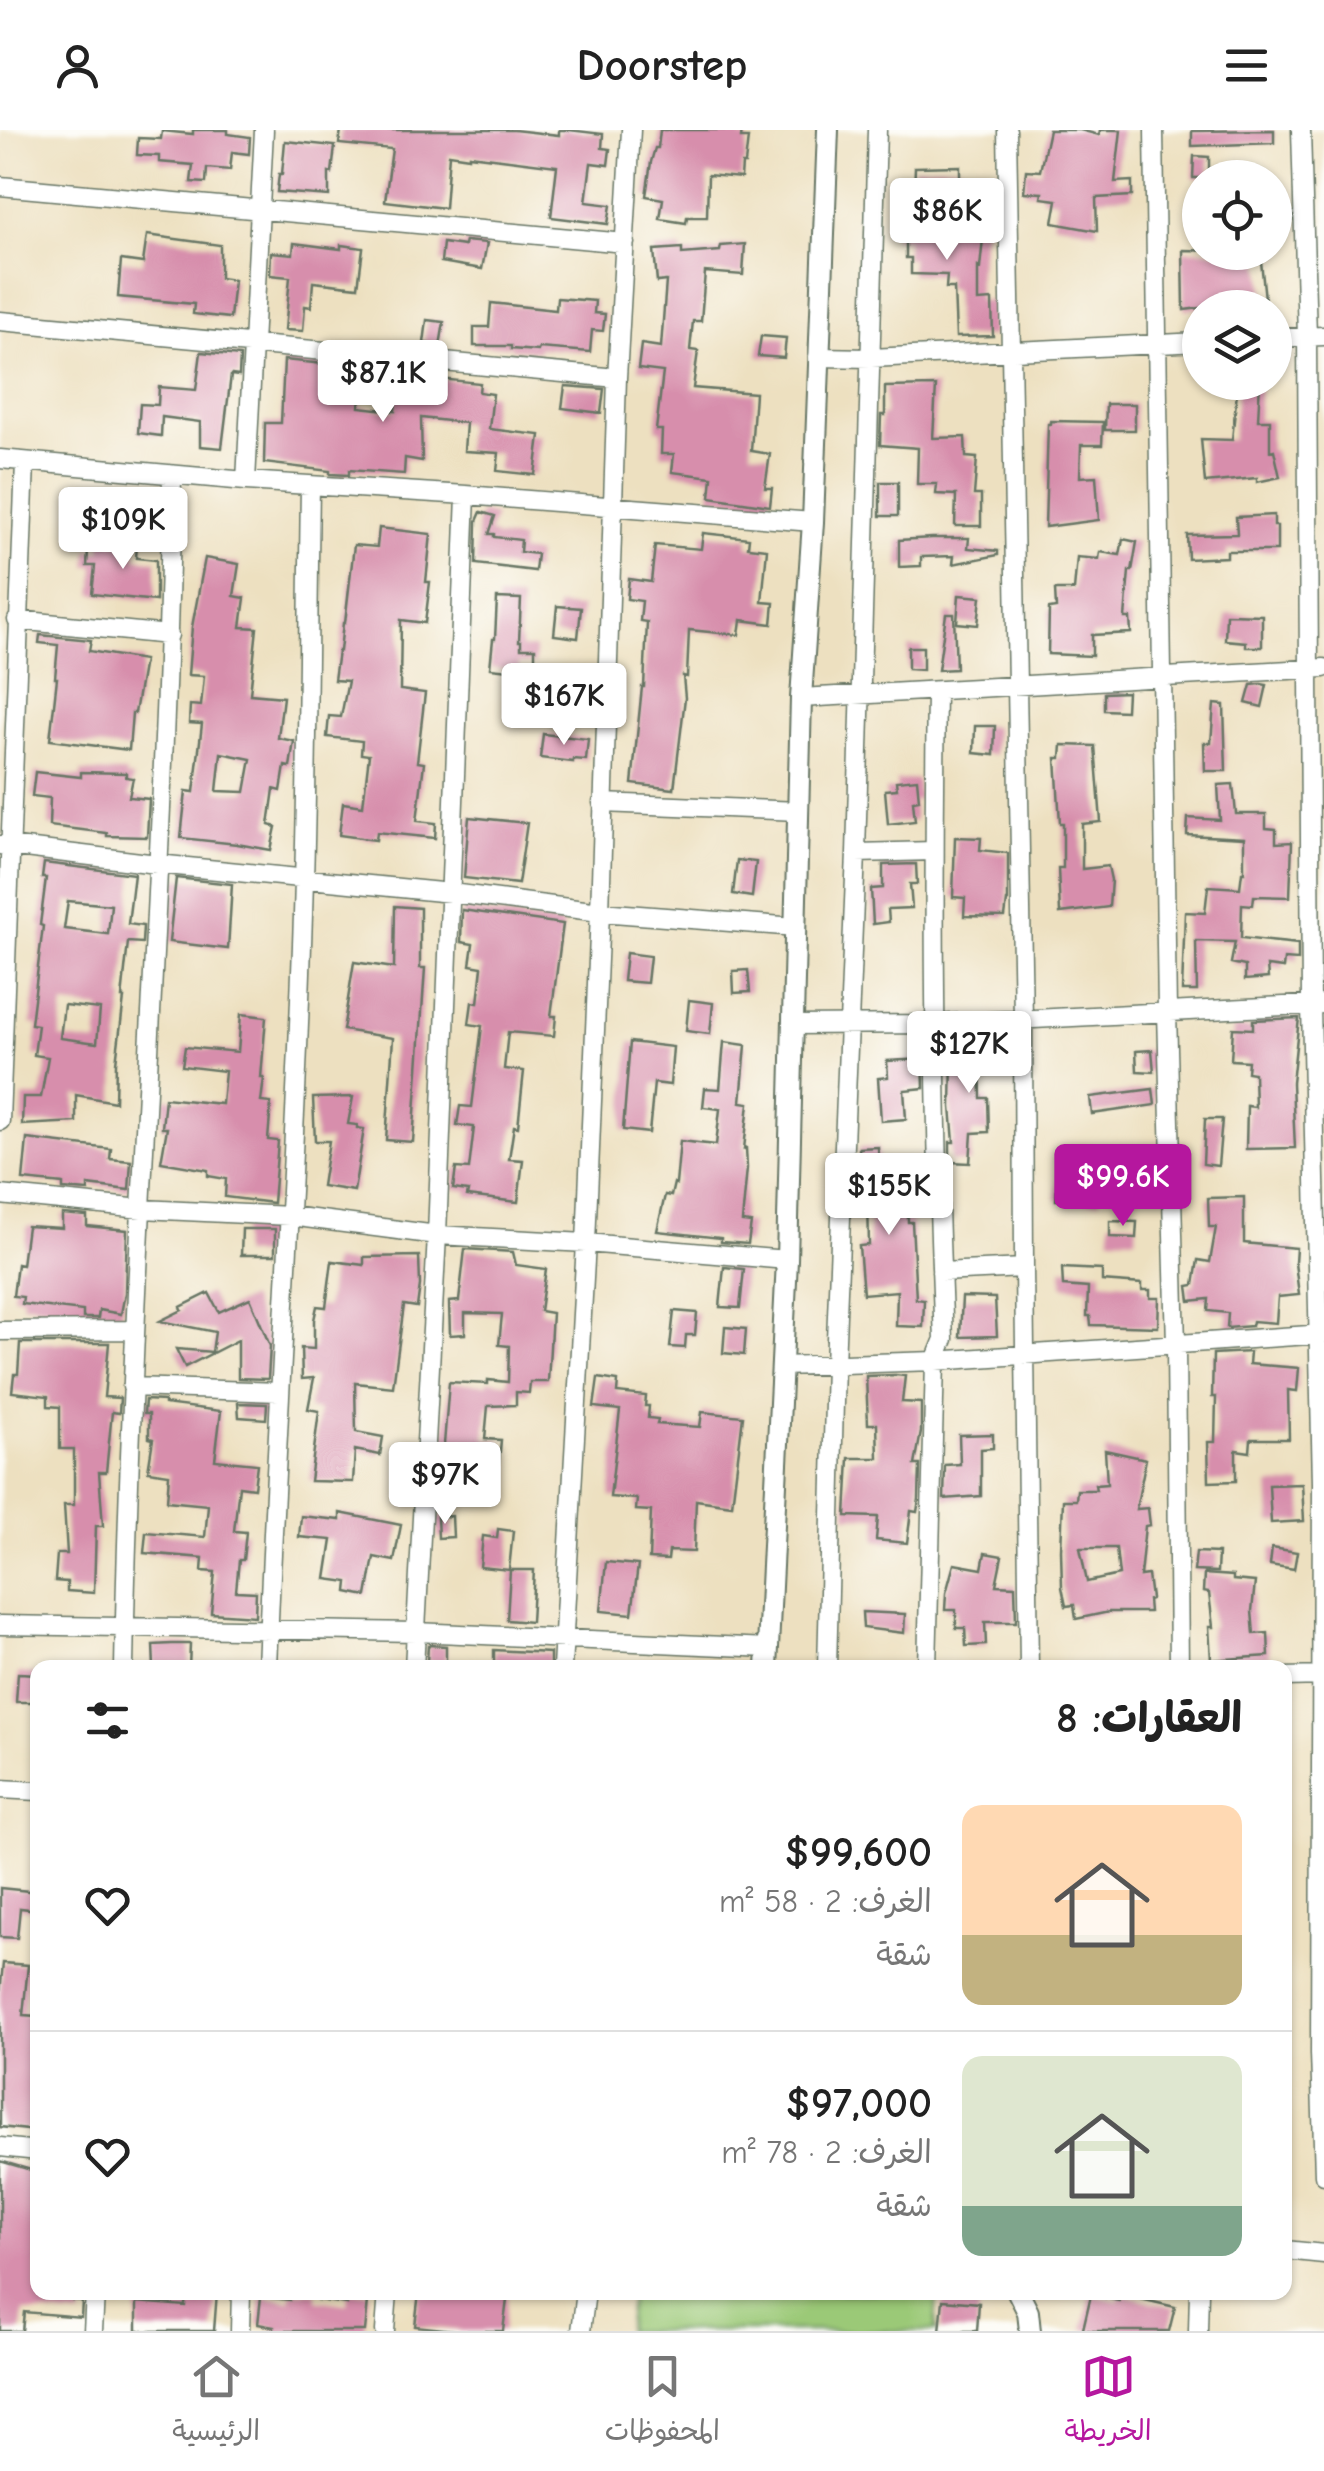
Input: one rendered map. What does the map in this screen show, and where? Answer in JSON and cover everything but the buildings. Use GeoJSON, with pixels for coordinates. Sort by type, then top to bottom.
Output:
{"type":"FeatureCollection","features":[{"type":"Feature","properties":{"kind":"street"},"geometry":{"type":"LineString","coordinates":[[246,481],[264,130]]}},
{"type":"Feature","properties":{"kind":"street"},"geometry":{"type":"LineString","coordinates":[[562,1660],[586,1243],[617,378],[632,130]]}},
{"type":"Feature","properties":{"kind":"street"},"geometry":{"type":"LineString","coordinates":[[0,1625],[416,1632],[768,1658],[787,1260],[800,698],[813,522],[828,130]]}},
{"type":"Feature","properties":{"kind":"street"},"geometry":{"type":"LineString","coordinates":[[827,1660],[877,130]]}},
{"type":"Feature","properties":{"kind":"street"},"geometry":{"type":"LineString","coordinates":[[1007,130],[1023,1019],[1029,1660]]}},
{"type":"Feature","properties":{"kind":"street"},"geometry":{"type":"LineString","coordinates":[[1154,130],[1179,1660]]}},
{"type":"Feature","properties":{"kind":"street"},"geometry":{"type":"LineString","coordinates":[[1301,130],[1316,336],[1324,2175]]}},
{"type":"Feature","properties":{"kind":"street"},"geometry":{"type":"LineString","coordinates":[[0,186],[625,243]]}},
{"type":"Feature","properties":{"kind":"street"},"geometry":{"type":"LineString","coordinates":[[0,321],[617,378]]}},
{"type":"Feature","properties":{"kind":"street"},"geometry":{"type":"LineString","coordinates":[[818,357],[871,358],[1182,343]]}},
{"type":"Feature","properties":{"kind":"street"},"geometry":{"type":"LineString","coordinates":[[0,459],[813,522]]}},
{"type":"Feature","properties":{"kind":"street"},"geometry":{"type":"LineString","coordinates":[[0,1120],[6,845],[25,462]]}},
{"type":"Feature","properties":{"kind":"street"},"geometry":{"type":"LineString","coordinates":[[124,1660],[132,1387],[169,636],[172,475]]}},
{"type":"Feature","properties":{"kind":"street"},"geometry":{"type":"LineString","coordinates":[[266,1660],[304,879],[310,486]]}},
{"type":"Feature","properties":{"kind":"street"},"geometry":{"type":"LineString","coordinates":[[414,1660],[437,1235],[466,494]]}},
{"type":"Feature","properties":{"kind":"street"},"geometry":{"type":"LineString","coordinates":[[18,620],[169,636]]}},
{"type":"Feature","properties":{"kind":"street"},"geometry":{"type":"LineString","coordinates":[[800,698],[1316,668]]}},
{"type":"Feature","properties":{"kind":"street"},"geometry":{"type":"LineString","coordinates":[[927,1660],[934,1361],[944,1340],[936,1024],[936,691]]}},
{"type":"Feature","properties":{"kind":"street"},"geometry":{"type":"LineString","coordinates":[[602,802],[799,812]]}},
{"type":"Feature","properties":{"kind":"street"},"geometry":{"type":"LineString","coordinates":[[6,845],[600,912],[796,927]]}},
{"type":"Feature","properties":{"kind":"street"},"geometry":{"type":"LineString","coordinates":[[856,853],[934,851]]}},
{"type":"Feature","properties":{"kind":"street"},"geometry":{"type":"LineString","coordinates":[[793,1025],[936,1024],[1318,1004]]}},
{"type":"Feature","properties":{"kind":"street"},"geometry":{"type":"LineString","coordinates":[[0,1195],[290,1216],[437,1235],[787,1260]]}},
{"type":"Feature","properties":{"kind":"street"},"geometry":{"type":"LineString","coordinates":[[941,1272],[1024,1268]]}},
{"type":"Feature","properties":{"kind":"street"},"geometry":{"type":"LineString","coordinates":[[0,1330],[135,1330]]}},
{"type":"Feature","properties":{"kind":"street"},"geometry":{"type":"LineString","coordinates":[[782,1366],[934,1361],[1321,1335]]}},
{"type":"Feature","properties":{"kind":"street"},"geometry":{"type":"LineString","coordinates":[[132,1387],[279,1392]]}},
{"type":"Feature","properties":{"kind":"street"},"geometry":{"type":"LineString","coordinates":[[1292,1676],[1322,1676]]}},
{"type":"Feature","properties":{"kind":"street"},"geometry":{"type":"LineString","coordinates":[[0,1789],[30,1791]]}},
{"type":"Feature","properties":{"kind":"street"},"geometry":{"type":"LineString","coordinates":[[0,2147],[30,2149]]}},
{"type":"Feature","properties":{"kind":"street"},"geometry":{"type":"LineString","coordinates":[[1292,2251],[1324,2254]]}},
{"type":"Feature","properties":{"kind":"street"},"geometry":{"type":"LineString","coordinates":[[93,2331],[95,2300]]}},
{"type":"Feature","properties":{"kind":"street"},"geometry":{"type":"LineString","coordinates":[[240,2331],[241,2300]]}},
{"type":"Feature","properties":{"kind":"street"},"geometry":{"type":"LineString","coordinates":[[385,2331],[387,2300]]}},
{"type":"Feature","properties":{"kind":"street"},"geometry":{"type":"LineString","coordinates":[[582,2331],[587,2300]]}},
{"type":"Feature","properties":{"kind":"street"},"geometry":{"type":"LineString","coordinates":[[1022,2300],[1030,2331]]}},
{"type":"Feature","properties":{"kind":"street"},"geometry":{"type":"LineString","coordinates":[[1198,2331],[1199,2300]]}},
{"type":"Feature","properties":{"kind":"green space"},"geometry":{"type":"Polygon","coordinates":[[[630,2300],[937,2300],[938,2331],[626,2331],[630,2300]]]}}]}
